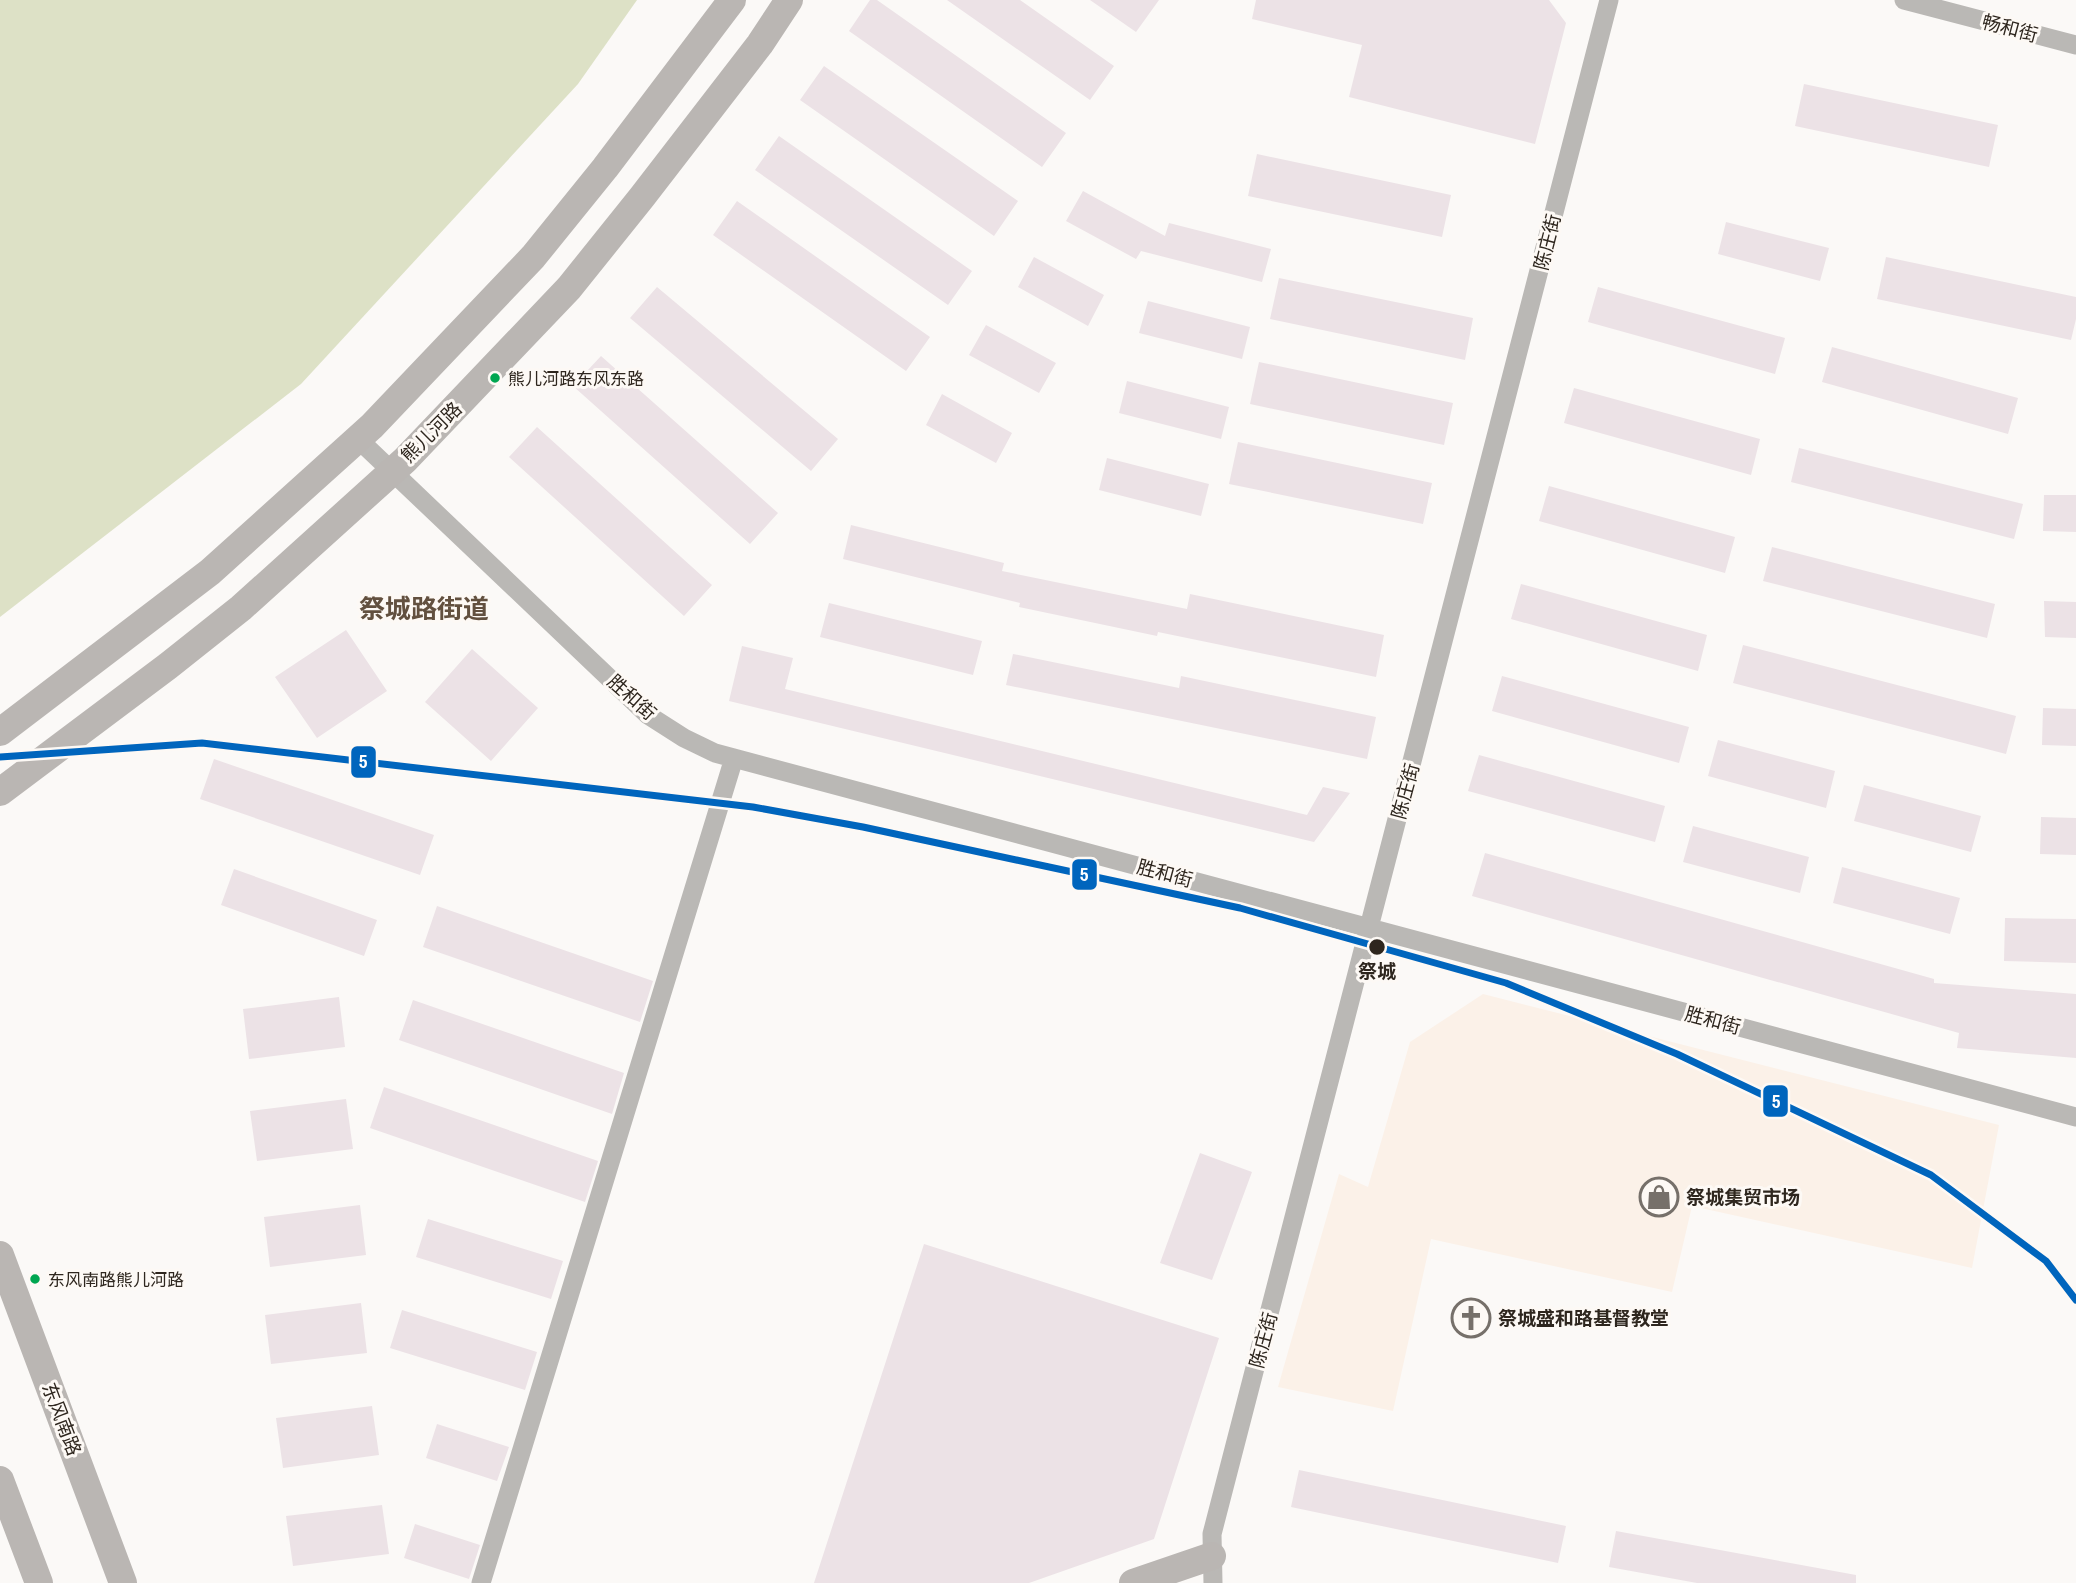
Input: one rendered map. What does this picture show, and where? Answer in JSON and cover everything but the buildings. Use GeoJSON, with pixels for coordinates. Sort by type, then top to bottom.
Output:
{"type":"FeatureCollection","features":[{"type":"Feature","properties":{"kind":"street"},"geometry":{"type":"LineString","coordinates":[[0,732],[210,572],[358,439],[439,358],[533,257],[605,168],[732,0]]}},
{"type":"Feature","properties":{"kind":"street","name":"熊儿河路"},"geometry":{"type":"LineString","coordinates":[[0,792],[241,608],[392,471],[569,288],[760,44],[789,0]]}},
{"type":"Feature","properties":{"kind":"street","name":"陈庄街"},"geometry":{"type":"LineString","coordinates":[[1213,1569],[1212,1534],[1609,0]]}},
{"type":"Feature","properties":{"kind":"street","name":"畅和街"},"geometry":{"type":"LineString","coordinates":[[1904,0],[2076,45]]}},
{"type":"Feature","properties":{"kind":"street","name":"胜和街"},"geometry":{"type":"LineString","coordinates":[[358,439],[648,715],[684,738],[715,753],[2076,1117]]}},
{"type":"Feature","properties":{"kind":"street"},"geometry":{"type":"LineString","coordinates":[[481,1583],[734,758]]}},
{"type":"Feature","properties":{"kind":"street","name":"东风南路"},"geometry":{"type":"LineString","coordinates":[[0,1255],[123,1583]]}},
{"type":"Feature","properties":{"kind":"street"},"geometry":{"type":"LineString","coordinates":[[0,1480],[38,1583]]}},
{"type":"Feature","properties":{"kind":"street"},"geometry":{"type":"LineString","coordinates":[[1133,1583],[1213,1569]]}},
{"type":"Feature","properties":{"kind":"shaded area","name":"祭城集贸市场"},"geometry":{"type":"Polygon","coordinates":[[[1483,994],[1999,1125],[1972,1268],[1692,1206],[1672,1292],[1431,1239],[1393,1411],[1278,1387],[1339,1174],[1368,1187],[1410,1042],[1483,994]]]}},
{"type":"Feature","properties":{"kind":"green space"},"geometry":{"type":"Polygon","coordinates":[[[0,0],[637,0],[578,84],[301,384],[0,617],[0,0]]]}},
{"type":"Feature","properties":{"kind":"transit line","name":"5"},"geometry":{"type":"LineString","coordinates":[[0,757],[202,743],[753,807],[863,827],[1240,908],[1506,983],[1677,1054],[1931,1175],[2046,1261],[2076,1300]]}},
{"type":"Feature","properties":{"kind":"place","name":"熊儿河路东风东路"},"geometry":{"type":"Point","coordinates":[495,378]}},
{"type":"Feature","properties":{"kind":"place","name":"祭城"},"geometry":{"type":"Point","coordinates":[1377,947]}},
{"type":"Feature","properties":{"kind":"place","name":"祭城集贸市场"},"geometry":{"type":"Point","coordinates":[1659,1197]}},
{"type":"Feature","properties":{"kind":"place","name":"东风南路熊儿河路"},"geometry":{"type":"Point","coordinates":[35,1279]}},
{"type":"Feature","properties":{"kind":"place","name":"祭城盛和路基督教堂"},"geometry":{"type":"Point","coordinates":[1471,1318]}},
{"type":"Feature","properties":{"kind":"district","name":"祭城路街道"},"geometry":{"type":"Point","coordinates":[424,609]}}]}
